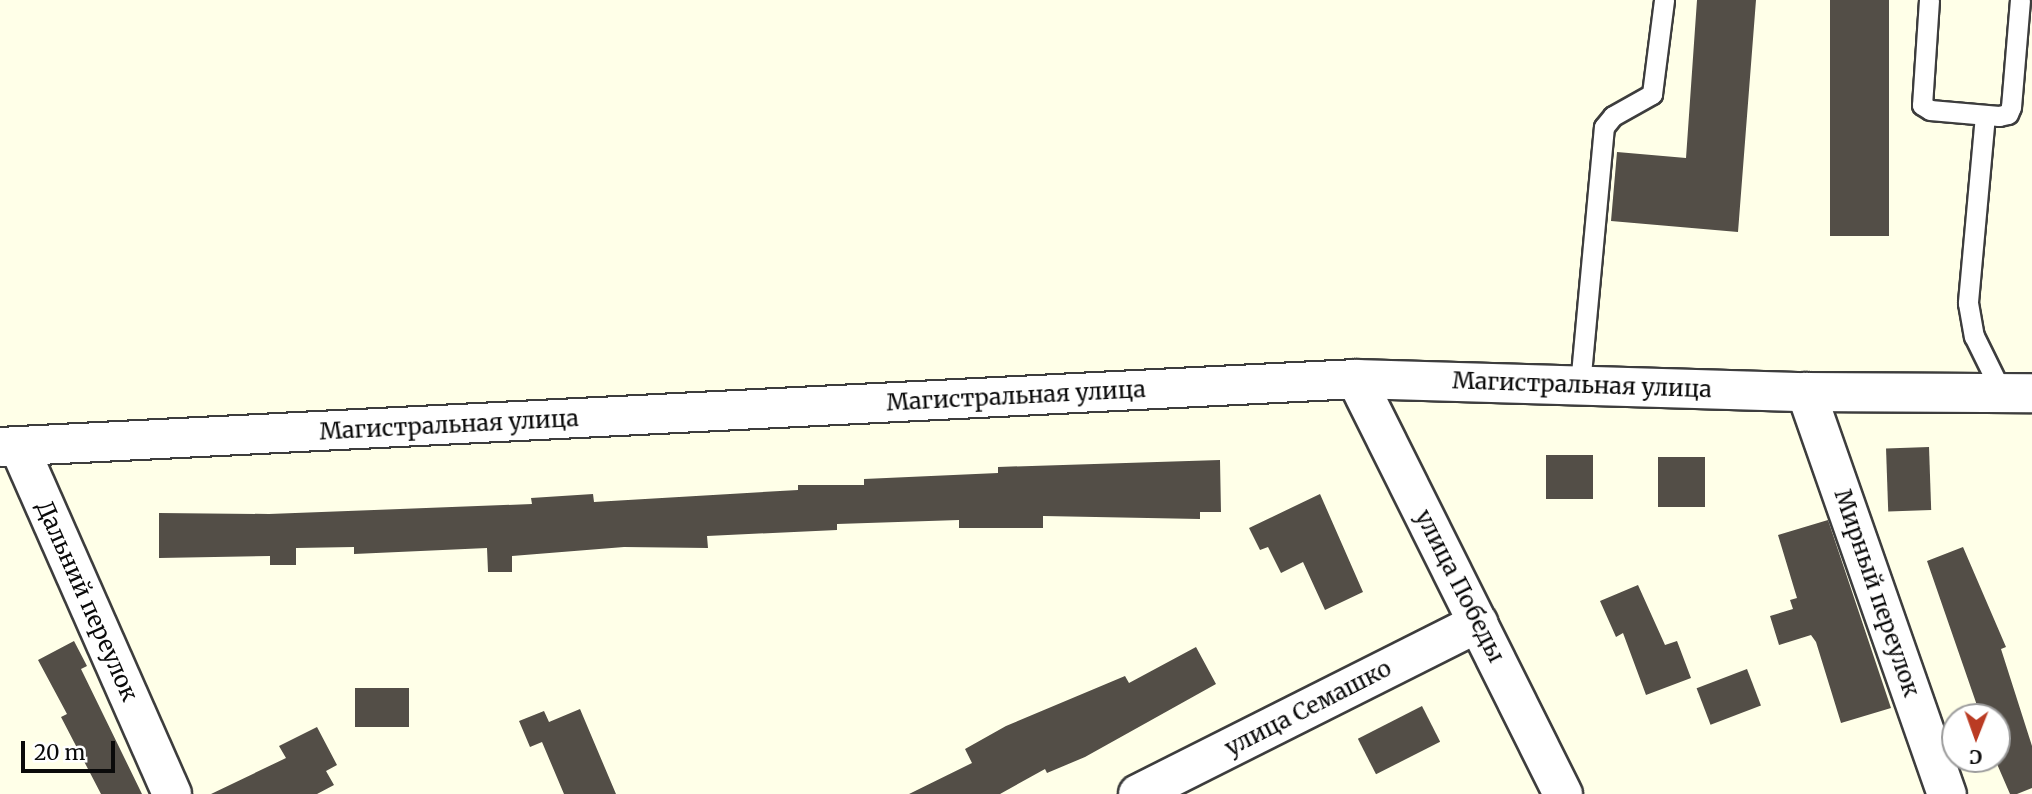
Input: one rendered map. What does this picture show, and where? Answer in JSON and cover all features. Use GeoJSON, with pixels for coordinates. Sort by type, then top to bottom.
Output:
{"type":"FeatureCollection","features":[{"type":"Feature","properties":{"kind":"street","name":"Магистральная улица"},"geometry":{"type":"LineString","coordinates":[[10,447],[1356,379],[1806,392],[2017,393]]}},
{"type":"Feature","properties":{"kind":"street","name":"улица Победы"},"geometry":{"type":"LineString","coordinates":[[1356,379],[1563,794]]}},
{"type":"Feature","properties":{"kind":"street","name":"Мирный переулок"},"geometry":{"type":"LineString","coordinates":[[1806,392],[1947,794]]}},
{"type":"Feature","properties":{"kind":"street","name":"Дальний переулок"},"geometry":{"type":"LineString","coordinates":[[10,447],[172,794]]}},
{"type":"Feature","properties":{"kind":"street","name":"улица Семашко"},"geometry":{"type":"LineString","coordinates":[[1138,794],[1478,622]]}},
{"type":"Feature","properties":{"kind":"lane"},"geometry":{"type":"LineString","coordinates":[[1580,385],[1604,127],[1612,116],[1653,94],[1664,0]]}},
{"type":"Feature","properties":{"kind":"lane"},"geometry":{"type":"LineString","coordinates":[[1929,0],[1922,105],[1930,110],[1985,115],[2008,114],[2011,107],[2020,0]]}},
{"type":"Feature","properties":{"kind":"lane"},"geometry":{"type":"LineString","coordinates":[[1985,115],[1968,303],[1974,336],[2017,393]]}},
{"type":"Feature","properties":{"kind":"building"},"geometry":{"type":"Polygon","coordinates":[[[1697,0],[1756,0],[1738,232],[1611,221],[1617,152],[1686,158],[1697,0]]]}},
{"type":"Feature","properties":{"kind":"building"},"geometry":{"type":"Polygon","coordinates":[[[1830,0],[1889,0],[1889,236],[1830,236],[1830,0]]]}},
{"type":"Feature","properties":{"kind":"building"},"geometry":{"type":"Polygon","coordinates":[[[1929,447],[1931,510],[1888,511],[1886,449],[1929,447]]]}},
{"type":"Feature","properties":{"kind":"building"},"geometry":{"type":"Polygon","coordinates":[[[1546,455],[1593,455],[1593,499],[1546,499],[1546,455]]]}},
{"type":"Feature","properties":{"kind":"building"},"geometry":{"type":"Polygon","coordinates":[[[1658,457],[1705,457],[1705,507],[1658,507],[1658,457]]]}},
{"type":"Feature","properties":{"kind":"building"},"geometry":{"type":"Polygon","coordinates":[[[1220,460],[1221,512],[1200,512],[1200,519],[1043,516],[1043,528],[959,528],[959,520],[837,524],[837,530],[707,536],[708,548],[624,547],[512,556],[512,572],[488,572],[487,548],[354,554],[354,547],[296,548],[296,565],[270,565],[270,556],[159,558],[159,513],[269,514],[532,504],[531,498],[593,494],[594,502],[798,490],[798,485],[864,485],[864,479],[998,473],[998,467],[1220,460]]]}},
{"type":"Feature","properties":{"kind":"building"},"geometry":{"type":"Polygon","coordinates":[[[1320,494],[1363,592],[1325,610],[1303,562],[1281,573],[1268,547],[1260,550],[1249,528],[1320,494]]]}},
{"type":"Feature","properties":{"kind":"building"},"geometry":{"type":"Polygon","coordinates":[[[1828,520],[1891,708],[1841,723],[1816,642],[1811,635],[1779,645],[1770,616],[1793,609],[1790,600],[1797,598],[1778,535],[1828,520]]]}},
{"type":"Feature","properties":{"kind":"building"},"geometry":{"type":"Polygon","coordinates":[[[1963,547],[2006,647],[2001,649],[2032,746],[2032,788],[2010,794],[2001,773],[2011,773],[2011,703],[1976,703],[1927,561],[1963,547]]]}},
{"type":"Feature","properties":{"kind":"building"},"geometry":{"type":"Polygon","coordinates":[[[1638,585],[1665,645],[1677,641],[1691,678],[1646,695],[1623,633],[1616,637],[1600,601],[1638,585]]]}},
{"type":"Feature","properties":{"kind":"building"},"geometry":{"type":"Polygon","coordinates":[[[74,641],[87,666],[81,669],[142,794],[101,794],[61,717],[67,714],[38,660],[74,641]]]}},
{"type":"Feature","properties":{"kind":"building"},"geometry":{"type":"Polygon","coordinates":[[[1196,647],[1216,684],[1085,757],[1047,773],[1045,769],[1000,794],[909,794],[972,763],[965,749],[1006,726],[1125,676],[1129,683],[1196,647]]]}},
{"type":"Feature","properties":{"kind":"building"},"geometry":{"type":"Polygon","coordinates":[[[1747,669],[1761,705],[1711,725],[1697,688],[1747,669]]]}},
{"type":"Feature","properties":{"kind":"building"},"geometry":{"type":"Polygon","coordinates":[[[355,688],[409,688],[409,727],[355,727],[355,688]]]}},
{"type":"Feature","properties":{"kind":"building"},"geometry":{"type":"Polygon","coordinates":[[[1422,706],[1440,742],[1376,774],[1358,739],[1422,706]]]}},
{"type":"Feature","properties":{"kind":"building"},"geometry":{"type":"Polygon","coordinates":[[[580,709],[616,794],[564,794],[542,742],[530,747],[519,721],[544,711],[549,722],[580,709]]]}},
{"type":"Feature","properties":{"kind":"building"},"geometry":{"type":"Polygon","coordinates":[[[317,727],[337,765],[326,771],[334,785],[317,794],[211,794],[286,758],[279,746],[317,727]]]}}]}
